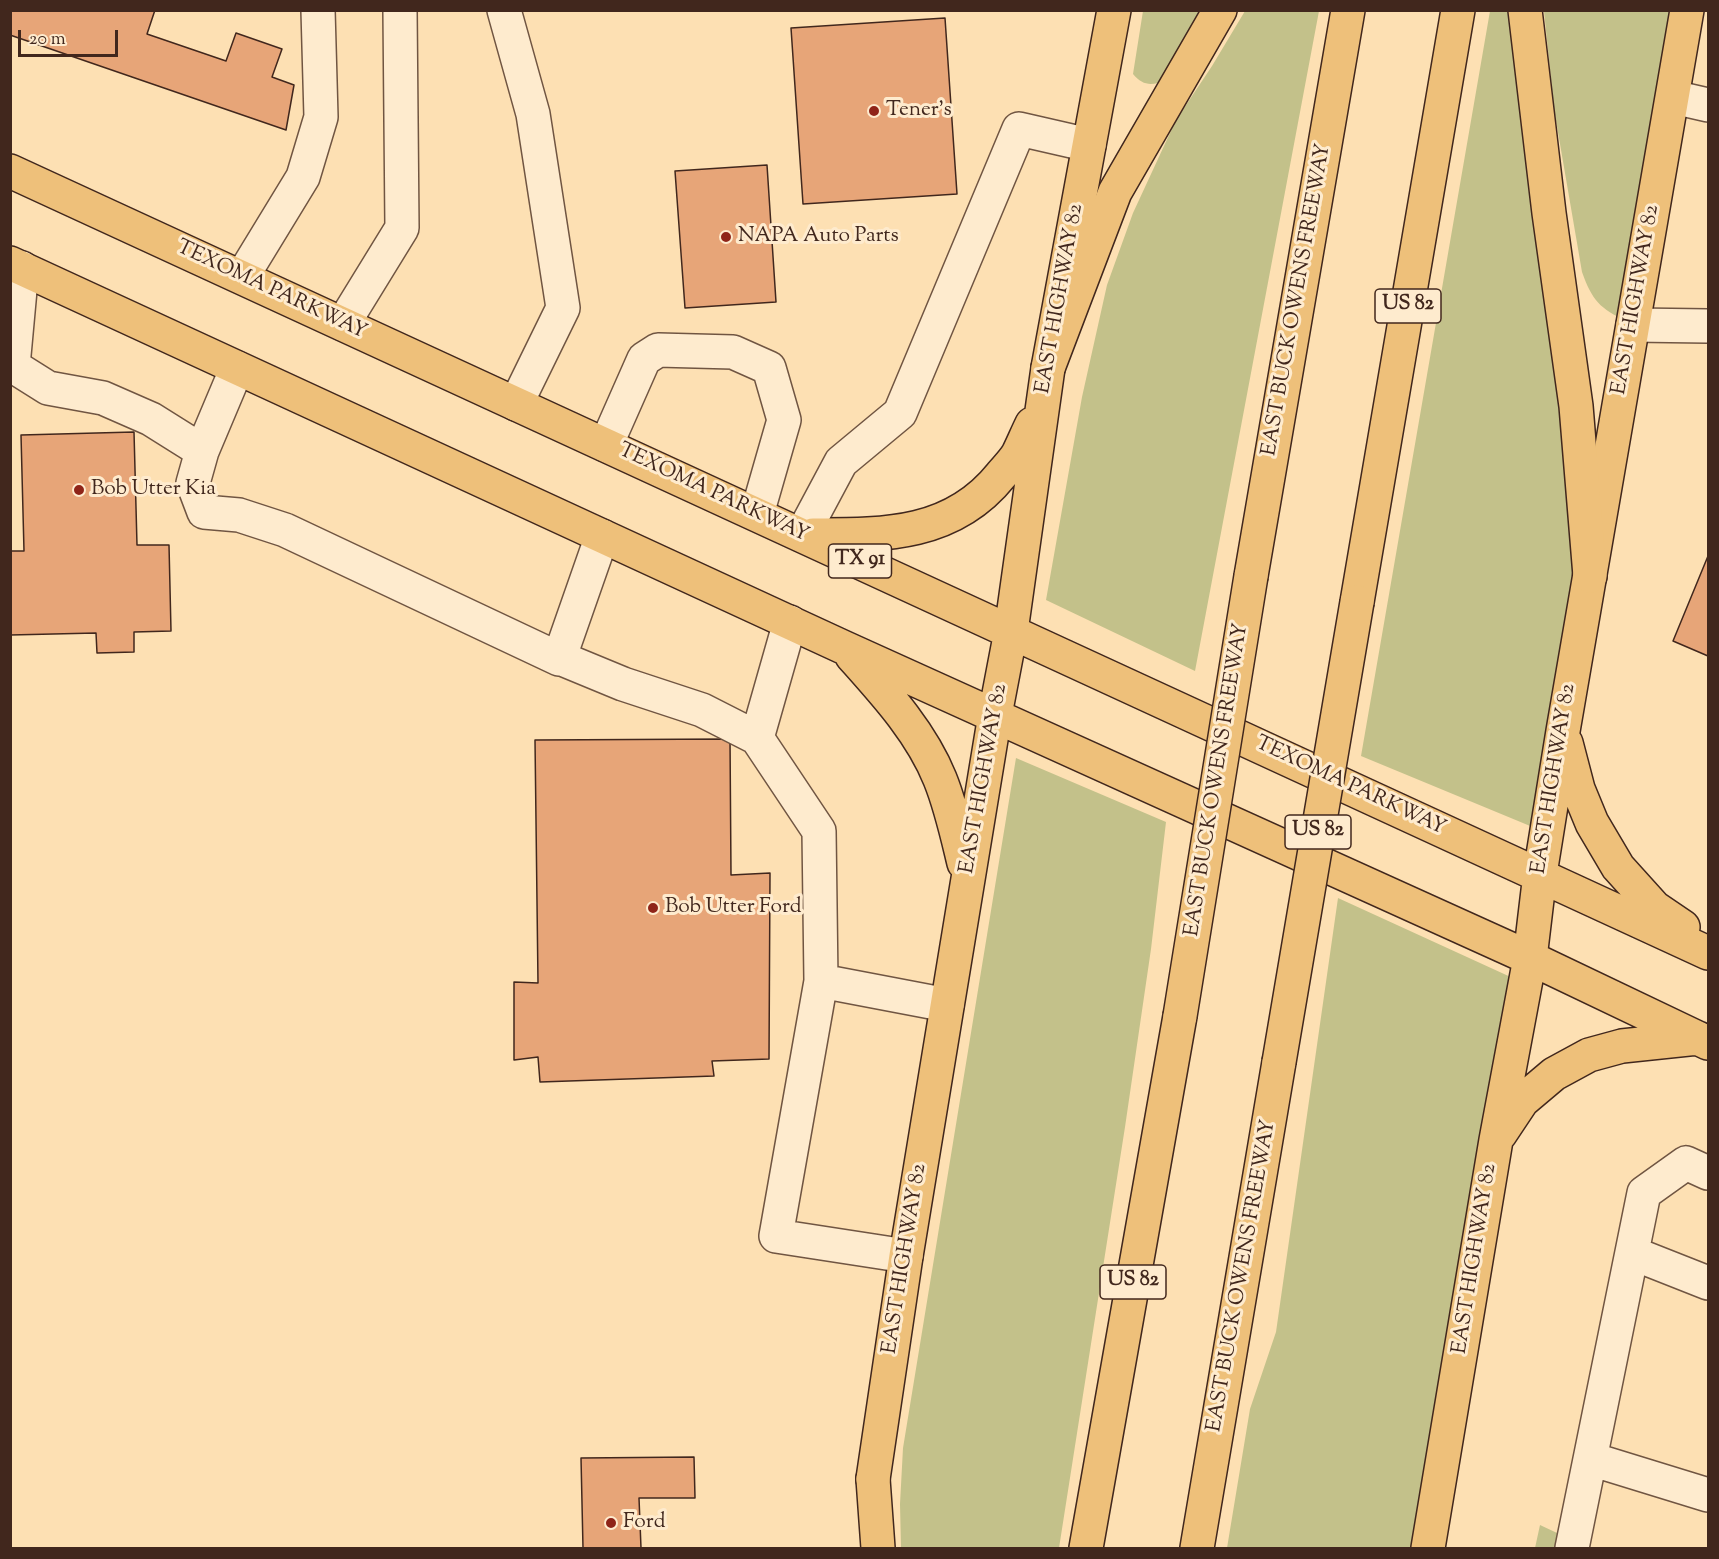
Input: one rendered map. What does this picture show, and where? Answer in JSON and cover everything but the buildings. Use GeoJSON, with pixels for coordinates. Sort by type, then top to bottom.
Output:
{"type":"FeatureCollection","features":[{"type":"Feature","properties":{"kind":"main road","name":"EAST HIGHWAY 82"},"geometry":{"type":"LineString","coordinates":[[873,1479],[906,1256],[967,880],[1011,631],[1046,383],[1114,10]]}},
{"type":"Feature","properties":{"kind":"main road"},"geometry":{"type":"LineString","coordinates":[[802,535],[862,535],[912,530],[956,515],[988,491],[1017,455],[1116,192],[1220,10]]}},
{"type":"Feature","properties":{"kind":"main road","name":"EAST BUCK OWENS FREEWAY"},"geometry":{"type":"LineString","coordinates":[[1086,1548],[1180,1016],[1251,576],[1348,10]]}},
{"type":"Feature","properties":{"kind":"main road","name":"EAST BUCK OWENS FREEWAY"},"geometry":{"type":"LineString","coordinates":[[1197,1548],[1458,10]]}},
{"type":"Feature","properties":{"kind":"main road"},"geometry":{"type":"LineString","coordinates":[[1525,10],[1576,406],[1590,576]]}},
{"type":"Feature","properties":{"kind":"main road","name":"EAST HIGHWAY 82"},"geometry":{"type":"LineString","coordinates":[[1428,1548],[1496,1140],[1530,958],[1539,874],[1687,10]]}},
{"type":"Feature","properties":{"kind":"main road","name":"TEXOMA PARKWAY"},"geometry":{"type":"LineString","coordinates":[[10,171],[1708,953]]}},
{"type":"Feature","properties":{"kind":"main road"},"geometry":{"type":"LineString","coordinates":[[16,266],[845,648],[1530,958],[1703,1040]]}},
{"type":"Feature","properties":{"kind":"main road"},"geometry":{"type":"LineString","coordinates":[[845,648],[889,698],[916,735],[939,777],[953,815],[967,880]]}},
{"type":"Feature","properties":{"kind":"main road"},"geometry":{"type":"LineString","coordinates":[[1563,731],[1578,789],[1592,823],[1618,867],[1655,908],[1708,946]]}},
{"type":"Feature","properties":{"kind":"main road"},"geometry":{"type":"LineString","coordinates":[[1496,1140],[1522,1101],[1554,1074],[1589,1056],[1622,1046],[1703,1040]]}},
{"type":"Feature","properties":{"kind":"main road"},"geometry":{"type":"LineString","coordinates":[[873,1479],[878,1548]]}},
{"type":"Feature","properties":{"kind":"street"},"geometry":{"type":"LineString","coordinates":[[242,278],[303,177],[321,117],[318,10]]}},
{"type":"Feature","properties":{"kind":"street"},"geometry":{"type":"LineString","coordinates":[[343,324],[402,228],[400,10]]}},
{"type":"Feature","properties":{"kind":"street"},"geometry":{"type":"LineString","coordinates":[[504,10],[533,114],[563,308],[516,404]]}},
{"type":"Feature","properties":{"kind":"street"},"geometry":{"type":"LineString","coordinates":[[1672,97],[1708,105]]}},
{"type":"Feature","properties":{"kind":"street"},"geometry":{"type":"LineString","coordinates":[[802,535],[842,462],[900,413],[1019,129],[1089,145]]}},
{"type":"Feature","properties":{"kind":"street"},"geometry":{"type":"LineString","coordinates":[[16,266],[13,366],[48,388],[103,398],[151,419],[202,451]]}},
{"type":"Feature","properties":{"kind":"street"},"geometry":{"type":"LineString","coordinates":[[1633,325],[1708,326]]}},
{"type":"Feature","properties":{"kind":"street"},"geometry":{"type":"LineString","coordinates":[[606,445],[644,359],[658,350],[734,352],[769,368],[784,420],[757,514]]}},
{"type":"Feature","properties":{"kind":"street"},"geometry":{"type":"LineString","coordinates":[[237,368],[202,451],[194,483],[204,512],[239,515],[285,530],[560,658],[623,684],[702,710],[757,738],[819,831],[821,981],[776,1236],[906,1256]]}},
{"type":"Feature","properties":{"kind":"street"},"geometry":{"type":"LineString","coordinates":[[560,658],[602,536]]}},
{"type":"Feature","properties":{"kind":"street"},"geometry":{"type":"LineString","coordinates":[[757,738],[790,622]]}},
{"type":"Feature","properties":{"kind":"street"},"geometry":{"type":"LineString","coordinates":[[821,981],[947,1005]]}},
{"type":"Feature","properties":{"kind":"street"},"geometry":{"type":"LineString","coordinates":[[1572,1548],[1644,1193],[1686,1163],[1708,1173]]}},
{"type":"Feature","properties":{"kind":"street"},"geometry":{"type":"LineString","coordinates":[[1632,1253],[1708,1283]]}},
{"type":"Feature","properties":{"kind":"street"},"geometry":{"type":"LineString","coordinates":[[1591,1459],[1708,1496]]}},
{"type":"Feature","properties":{"kind":"street","name":"EAST HIGHWAY 82"},"geometry":{"type":"LineString","coordinates":[[861,1548],[873,1479]]}},
{"type":"Feature","properties":{"kind":"shaded area"},"geometry":{"type":"Polygon","coordinates":[[[1143,11],[1207,11],[1166,80],[1148,84],[1133,74],[1143,11]]]}},
{"type":"Feature","properties":{"kind":"shaded area"},"geometry":{"type":"Polygon","coordinates":[[[1245,11],[1319,11],[1195,671],[1046,600],[1082,397],[1107,285],[1133,213],[1176,120],[1245,11]]]}},
{"type":"Feature","properties":{"kind":"shaded area"},"geometry":{"type":"Polygon","coordinates":[[[1490,11],[1511,11],[1576,503],[1574,601],[1535,828],[1361,756],[1490,11]]]}},
{"type":"Feature","properties":{"kind":"shaded area"},"geometry":{"type":"Polygon","coordinates":[[[1544,11],[1680,11],[1627,321],[1598,302],[1589,290],[1582,272],[1554,109],[1544,11]]]}},
{"type":"Feature","properties":{"kind":"shaded area"},"geometry":{"type":"Polygon","coordinates":[[[1016,758],[1166,822],[1151,949],[1059,1548],[901,1548],[900,1504],[903,1448],[1016,758]]]}},
{"type":"Feature","properties":{"kind":"shaded area"},"geometry":{"type":"Polygon","coordinates":[[[1338,898],[1515,979],[1418,1548],[1227,1548],[1250,1409],[1276,1332],[1338,898]]]}},
{"type":"Feature","properties":{"kind":"shaded area"},"geometry":{"type":"Polygon","coordinates":[[[1540,1525],[1589,1548],[1535,1548],[1540,1525]]]}},
{"type":"Feature","properties":{"kind":"place","name":"Tener's"},"geometry":{"type":"Point","coordinates":[874,111]}},
{"type":"Feature","properties":{"kind":"place","name":"NAPA Auto Parts"},"geometry":{"type":"Point","coordinates":[726,237]}},
{"type":"Feature","properties":{"kind":"place","name":"Bob Utter Kia"},"geometry":{"type":"Point","coordinates":[79,490]}},
{"type":"Feature","properties":{"kind":"place","name":"Bob Utter Ford"},"geometry":{"type":"Point","coordinates":[653,908]}},
{"type":"Feature","properties":{"kind":"place","name":"Ford"},"geometry":{"type":"Point","coordinates":[611,1523]}}]}
